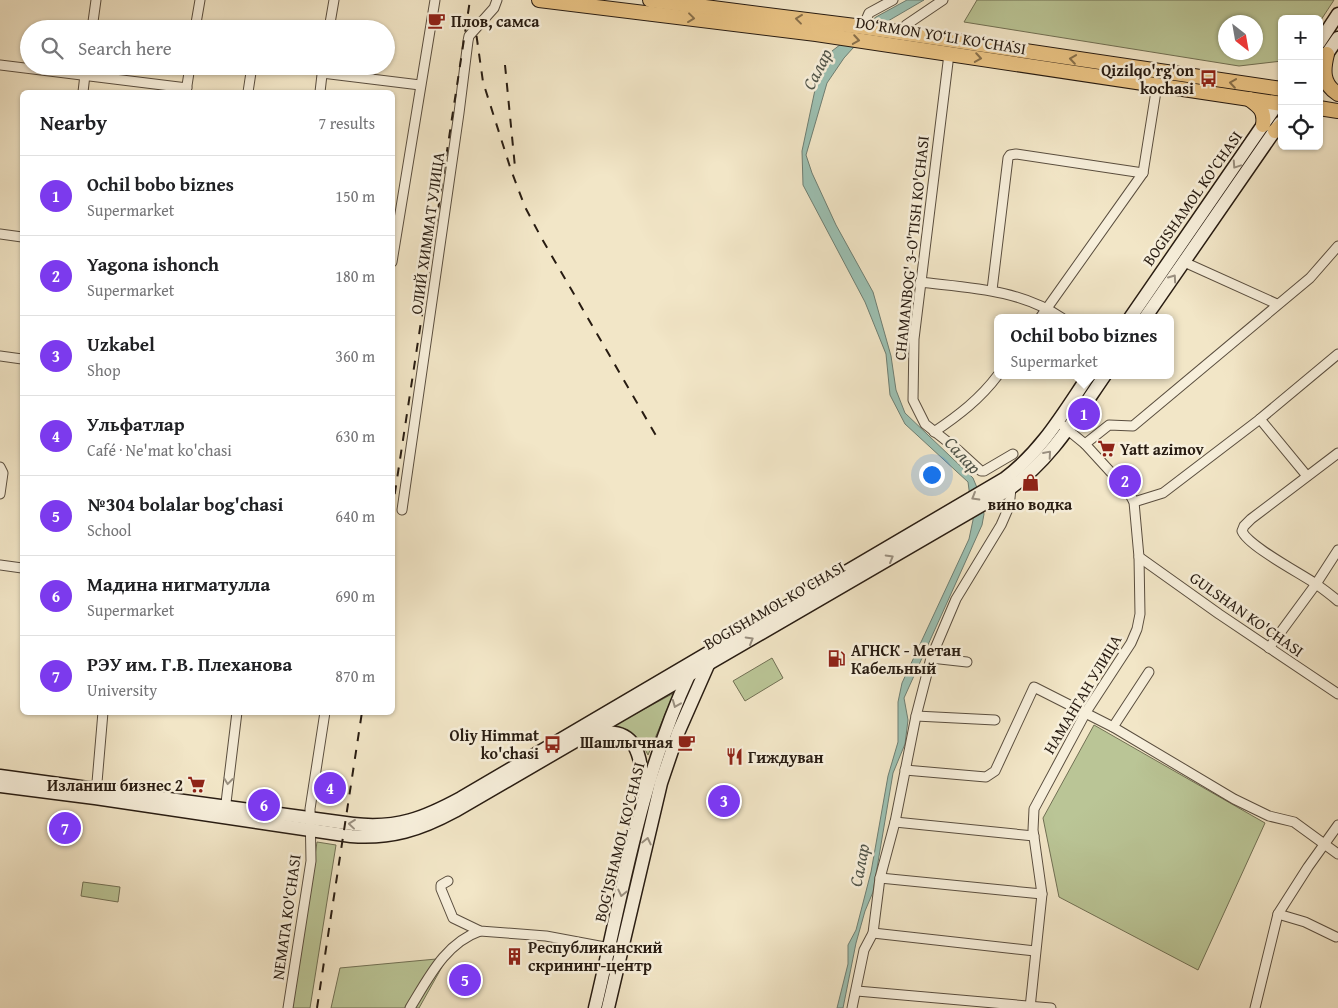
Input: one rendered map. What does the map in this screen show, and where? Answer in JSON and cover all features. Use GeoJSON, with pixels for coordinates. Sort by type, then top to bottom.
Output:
{"type":"FeatureCollection","features":[{"type":"Feature","properties":{"kind":"main road","name":"DO‘RMON YO‘LI KO‘CHASI"},"geometry":{"type":"LineString","coordinates":[[539,0],[899,35],[1278,88]]}},
{"type":"Feature","properties":{"kind":"main road","name":"DO‘RMON YO‘LI KO‘CHASI"},"geometry":{"type":"LineString","coordinates":[[650,0],[779,23]]}},
{"type":"Feature","properties":{"kind":"main road"},"geometry":{"type":"LineString","coordinates":[[1323,52],[1338,14]]}},
{"type":"Feature","properties":{"kind":"main road","name":"DO‘RMON YO‘LI KO‘CHASI"},"geometry":{"type":"LineString","coordinates":[[817,28],[863,27],[899,35],[949,54],[1278,102]]}},
{"type":"Feature","properties":{"kind":"main road"},"geometry":{"type":"LineString","coordinates":[[1323,53],[1338,38]]}},
{"type":"Feature","properties":{"kind":"main road"},"geometry":{"type":"LineString","coordinates":[[1323,60],[1324,77],[1338,95]]}},
{"type":"Feature","properties":{"kind":"main road"},"geometry":{"type":"LineString","coordinates":[[1323,94],[1338,95]]}},
{"type":"Feature","properties":{"kind":"main road"},"geometry":{"type":"LineString","coordinates":[[1249,99],[1275,125]]}},
{"type":"Feature","properties":{"kind":"main road","name":"BOGISHAMOL KO'CHASI"},"geometry":{"type":"LineString","coordinates":[[1148,314],[1275,125],[1280,105]]}},
{"type":"Feature","properties":{"kind":"main road","name":"BOGISHAMOL KO'CHASI"},"geometry":{"type":"LineString","coordinates":[[1133,314],[1275,125]]}},
{"type":"Feature","properties":{"kind":"main road","name":"BOGISHAMOL KO'CHASI"},"geometry":{"type":"LineString","coordinates":[[702,662],[995,492],[1038,465],[1087,379]]}},
{"type":"Feature","properties":{"kind":"main road","name":"BOGISHAMOL KO'CHASI"},"geometry":{"type":"LineString","coordinates":[[1062,425],[1102,379]]}},
{"type":"Feature","properties":{"kind":"main road"},"geometry":{"type":"LineString","coordinates":[[583,738],[656,689],[689,676],[702,662]]}},
{"type":"Feature","properties":{"kind":"main road"},"geometry":{"type":"LineString","coordinates":[[0,776],[96,794],[310,824],[376,826],[401,823],[421,818],[461,798],[702,662]]}},
{"type":"Feature","properties":{"kind":"main road","name":"BOG'ISHAMOL KO'CHASI"},"geometry":{"type":"LineString","coordinates":[[595,1008],[610,948],[634,869],[672,747],[692,698],[702,662]]}},
{"type":"Feature","properties":{"kind":"main road","name":"BOG'ISHAMOL KO'CHASI"},"geometry":{"type":"LineString","coordinates":[[608,1008],[634,869],[644,798],[659,748],[689,676]]}},
{"type":"Feature","properties":{"kind":"main road"},"geometry":{"type":"LineString","coordinates":[[310,824],[351,836],[375,837],[396,835],[417,829],[455,811],[583,738],[591,734],[610,732],[622,735],[638,750],[641,760],[644,798]]}},
{"type":"Feature","properties":{"kind":"main road"},"geometry":{"type":"LineString","coordinates":[[0,786],[96,794]]}},
{"type":"Feature","properties":{"kind":"street"},"geometry":{"type":"LineString","coordinates":[[93,20],[96,0]]}},
{"type":"Feature","properties":{"kind":"street"},"geometry":{"type":"LineString","coordinates":[[197,20],[200,0]]}},
{"type":"Feature","properties":{"kind":"street"},"geometry":{"type":"LineString","coordinates":[[331,20],[334,0]]}},
{"type":"Feature","properties":{"kind":"street"},"geometry":{"type":"LineString","coordinates":[[395,243],[435,0]]}},
{"type":"Feature","properties":{"kind":"street","name":"ОЛИЙ ХИММАТ УЛИЦА"},"geometry":{"type":"LineString","coordinates":[[402,510],[460,113],[468,41],[469,36],[494,8],[497,0]]}},
{"type":"Feature","properties":{"kind":"street"},"geometry":{"type":"LineString","coordinates":[[863,27],[869,13],[893,0]]}},
{"type":"Feature","properties":{"kind":"street"},"geometry":{"type":"LineString","coordinates":[[899,35],[943,0]]}},
{"type":"Feature","properties":{"kind":"street","name":"CHAMANBOG' 3-O'TISH KO'CHASI"},"geometry":{"type":"LineString","coordinates":[[949,54],[914,339],[913,400],[925,424],[981,471],[1013,454]]}},
{"type":"Feature","properties":{"kind":"street"},"geometry":{"type":"LineString","coordinates":[[0,64],[20,67]]}},
{"type":"Feature","properties":{"kind":"street"},"geometry":{"type":"LineString","coordinates":[[78,75],[187,90],[189,75]]}},
{"type":"Feature","properties":{"kind":"street"},"geometry":{"type":"LineString","coordinates":[[248,90],[251,75]]}},
{"type":"Feature","properties":{"kind":"street"},"geometry":{"type":"LineString","coordinates":[[320,90],[322,75]]}},
{"type":"Feature","properties":{"kind":"street"},"geometry":{"type":"LineString","coordinates":[[355,75],[420,85]]}},
{"type":"Feature","properties":{"kind":"street"},"geometry":{"type":"LineString","coordinates":[[83,90],[85,76]]}},
{"type":"Feature","properties":{"kind":"street"},"geometry":{"type":"LineString","coordinates":[[1043,314],[1143,173],[1158,85]]}},
{"type":"Feature","properties":{"kind":"street"},"geometry":{"type":"LineString","coordinates":[[992,290],[1008,158],[1010,155],[1016,154],[1143,173]]}},
{"type":"Feature","properties":{"kind":"street"},"geometry":{"type":"LineString","coordinates":[[0,234],[20,237]]}},
{"type":"Feature","properties":{"kind":"street"},"geometry":{"type":"LineString","coordinates":[[1085,444],[1109,425],[1133,426],[1310,278],[1338,246]]}},
{"type":"Feature","properties":{"kind":"street"},"geometry":{"type":"LineString","coordinates":[[1184,262],[1277,304]]}},
{"type":"Feature","properties":{"kind":"street"},"geometry":{"type":"LineString","coordinates":[[920,282],[992,290],[1032,300],[1056,314]]}},
{"type":"Feature","properties":{"kind":"street"},"geometry":{"type":"LineString","coordinates":[[1062,425],[1085,444],[1128,491],[1134,502],[1163,493],[1260,419],[1338,354]]}},
{"type":"Feature","properties":{"kind":"street"},"geometry":{"type":"LineString","coordinates":[[0,356],[20,360]]}},
{"type":"Feature","properties":{"kind":"street"},"geometry":{"type":"LineString","coordinates":[[934,432],[965,410],[985,391],[994,379]]}},
{"type":"Feature","properties":{"kind":"street"},"geometry":{"type":"LineString","coordinates":[[1260,419],[1307,476]]}},
{"type":"Feature","properties":{"kind":"street"},"geometry":{"type":"LineString","coordinates":[[1338,453],[1251,519],[1242,531],[1244,535],[1261,549],[1338,600]]}},
{"type":"Feature","properties":{"kind":"street"},"geometry":{"type":"LineString","coordinates":[[0,467],[3,473],[0,494]]}},
{"type":"Feature","properties":{"kind":"street"},"geometry":{"type":"LineString","coordinates":[[852,1008],[864,950],[873,934],[880,878],[894,822],[916,716],[931,658],[956,599],[1001,526],[1008,509],[1008,484]]}},
{"type":"Feature","properties":{"kind":"street","name":"НАМАНГАН УЛИЦА"},"geometry":{"type":"LineString","coordinates":[[1030,1007],[1042,894],[1034,836],[1034,809],[1086,712],[1131,643],[1137,629],[1140,614],[1139,557],[1134,502]]}},
{"type":"Feature","properties":{"kind":"street"},"geometry":{"type":"LineString","coordinates":[[1269,648],[1316,584],[1338,550]]}},
{"type":"Feature","properties":{"kind":"street","name":"GULSHAN KO'CHASI"},"geometry":{"type":"LineString","coordinates":[[1139,557],[1338,694]]}},
{"type":"Feature","properties":{"kind":"street"},"geometry":{"type":"LineString","coordinates":[[0,565],[20,568]]}},
{"type":"Feature","properties":{"kind":"street"},"geometry":{"type":"LineString","coordinates":[[931,658],[967,662]]}},
{"type":"Feature","properties":{"kind":"street"},"geometry":{"type":"LineString","coordinates":[[1113,727],[1149,672]]}},
{"type":"Feature","properties":{"kind":"street"},"geometry":{"type":"LineString","coordinates":[[905,770],[986,777],[995,771],[1034,687],[1113,727],[1234,799],[1269,816],[1294,822],[1323,845],[1338,854]]}},
{"type":"Feature","properties":{"kind":"street"},"geometry":{"type":"LineString","coordinates":[[96,794],[103,715]]}},
{"type":"Feature","properties":{"kind":"street"},"geometry":{"type":"LineString","coordinates":[[224,812],[237,715]]}},
{"type":"Feature","properties":{"kind":"street","name":"NEMATA KO'CHASI"},"geometry":{"type":"LineString","coordinates":[[288,1008],[311,861],[310,809],[325,715]]}},
{"type":"Feature","properties":{"kind":"street"},"geometry":{"type":"LineString","coordinates":[[916,716],[994,720]]}},
{"type":"Feature","properties":{"kind":"street"},"geometry":{"type":"LineString","coordinates":[[894,822],[1034,836]]}},
{"type":"Feature","properties":{"kind":"street"},"geometry":{"type":"LineString","coordinates":[[1255,1008],[1278,914],[1338,825]]}},
{"type":"Feature","properties":{"kind":"street"},"geometry":{"type":"LineString","coordinates":[[880,878],[1042,894]]}},
{"type":"Feature","properties":{"kind":"street"},"geometry":{"type":"LineString","coordinates":[[448,881],[441,885],[440,889],[453,918],[480,931],[546,936],[610,948]]}},
{"type":"Feature","properties":{"kind":"street"},"geometry":{"type":"LineString","coordinates":[[1278,914],[1305,922],[1336,937]]}},
{"type":"Feature","properties":{"kind":"street"},"geometry":{"type":"LineString","coordinates":[[410,1008],[429,976],[451,948],[468,935],[480,931]]}},
{"type":"Feature","properties":{"kind":"street"},"geometry":{"type":"LineString","coordinates":[[873,934],[1035,951]]}},
{"type":"Feature","properties":{"kind":"street"},"geometry":{"type":"LineString","coordinates":[[857,991],[1051,1008]]}},
{"type":"Feature","properties":{"kind":"shaded area","name":"Салар"},"geometry":{"type":"Polygon","coordinates":[[[907,0],[924,0],[888,21],[853,48],[827,83],[806,155],[812,173],[836,225],[873,292],[891,356],[896,390],[905,413],[973,478],[980,495],[984,514],[982,525],[904,698],[908,720],[905,744],[893,773],[873,892],[865,911],[856,943],[843,1008],[837,1008],[848,964],[848,945],[856,930],[871,872],[888,776],[898,742],[898,702],[902,683],[969,539],[973,520],[968,482],[905,424],[890,395],[886,354],[865,302],[803,185],[802,151],[819,71],[832,51],[876,17],[907,0]]]}},
{"type":"Feature","properties":{"kind":"shaded area"},"geometry":{"type":"Polygon","coordinates":[[[977,0],[1334,0],[1323,17],[1323,15],[1278,15],[1278,61],[1239,66],[964,22],[977,0]]]}},
{"type":"Feature","properties":{"kind":"shaded area"},"geometry":{"type":"Polygon","coordinates":[[[772,658],[783,678],[745,701],[733,681],[772,658]]]}},
{"type":"Feature","properties":{"kind":"shaded area"},"geometry":{"type":"Polygon","coordinates":[[[674,693],[648,755],[636,736],[615,725],[674,693]]]}},
{"type":"Feature","properties":{"kind":"shaded area"},"geometry":{"type":"Polygon","coordinates":[[[1094,725],[1265,823],[1198,970],[1059,897],[1043,818],[1094,725]]]}},
{"type":"Feature","properties":{"kind":"shaded area"},"geometry":{"type":"Polygon","coordinates":[[[317,842],[336,845],[310,1008],[292,1008],[317,842]]]}},
{"type":"Feature","properties":{"kind":"shaded area"},"geometry":{"type":"Polygon","coordinates":[[[83,882],[120,887],[118,902],[81,896],[83,882]]]}},
{"type":"Feature","properties":{"kind":"shaded area"},"geometry":{"type":"Polygon","coordinates":[[[447,958],[419,1008],[331,1008],[340,968],[447,958]]]}},
{"type":"Feature","properties":{"kind":"railway"},"geometry":{"type":"LineString","coordinates":[[395,492],[470,0]]}},
{"type":"Feature","properties":{"kind":"railway"},"geometry":{"type":"LineString","coordinates":[[474,18],[483,82],[525,207],[658,439]]}},
{"type":"Feature","properties":{"kind":"railway"},"geometry":{"type":"LineString","coordinates":[[505,65],[515,167]]}},
{"type":"Feature","properties":{"kind":"railway"},"geometry":{"type":"LineString","coordinates":[[317,1008],[362,715]]}},
{"type":"Feature","properties":{"kind":"place","name":"Плов, самса"},"geometry":{"type":"Point","coordinates":[437,21]}},
{"type":"Feature","properties":{"kind":"place","name":"Qizilqo'rg'on kochasi"},"geometry":{"type":"Point","coordinates":[1208,79]}},
{"type":"Feature","properties":{"kind":"place","name":"Ochil bobo biznes"},"geometry":{"type":"Point","coordinates":[1084,414]}},
{"type":"Feature","properties":{"kind":"place","name":"Yatt azimov"},"geometry":{"type":"Point","coordinates":[1106,449]}},
{"type":"Feature","properties":{"kind":"place","name":"Yagona ishonch"},"geometry":{"type":"Point","coordinates":[1125,481]}},
{"type":"Feature","properties":{"kind":"place","name":"вино водка"},"geometry":{"type":"Point","coordinates":[1030,482]}},
{"type":"Feature","properties":{"kind":"place","name":"АГНСК - Метан Кабельный"},"geometry":{"type":"Point","coordinates":[837,659]}},
{"type":"Feature","properties":{"kind":"place","name":"Шашлычная"},"geometry":{"type":"Point","coordinates":[687,742]}},
{"type":"Feature","properties":{"kind":"place","name":"Oliy Himmat ko'chasi"},"geometry":{"type":"Point","coordinates":[553,744]}},
{"type":"Feature","properties":{"kind":"place","name":"Гиждуван"},"geometry":{"type":"Point","coordinates":[734,757]}},
{"type":"Feature","properties":{"kind":"place","name":"Изланиш бизнес 2"},"geometry":{"type":"Point","coordinates":[197,785]}},
{"type":"Feature","properties":{"kind":"place","name":"Ульфатлар"},"geometry":{"type":"Point","coordinates":[330,788]}},
{"type":"Feature","properties":{"kind":"place","name":"Uzkabel"},"geometry":{"type":"Point","coordinates":[724,801]}},
{"type":"Feature","properties":{"kind":"place","name":"Мадина нигматулла"},"geometry":{"type":"Point","coordinates":[264,805]}},
{"type":"Feature","properties":{"kind":"place","name":"РЭУ им. Г.В. Плеханова"},"geometry":{"type":"Point","coordinates":[65,828]}},
{"type":"Feature","properties":{"kind":"place","name":"Республиканский скрининг-центр"},"geometry":{"type":"Point","coordinates":[514,956]}},
{"type":"Feature","properties":{"kind":"place","name":"№304 bolalar bog'chasi"},"geometry":{"type":"Point","coordinates":[465,980]}}]}
